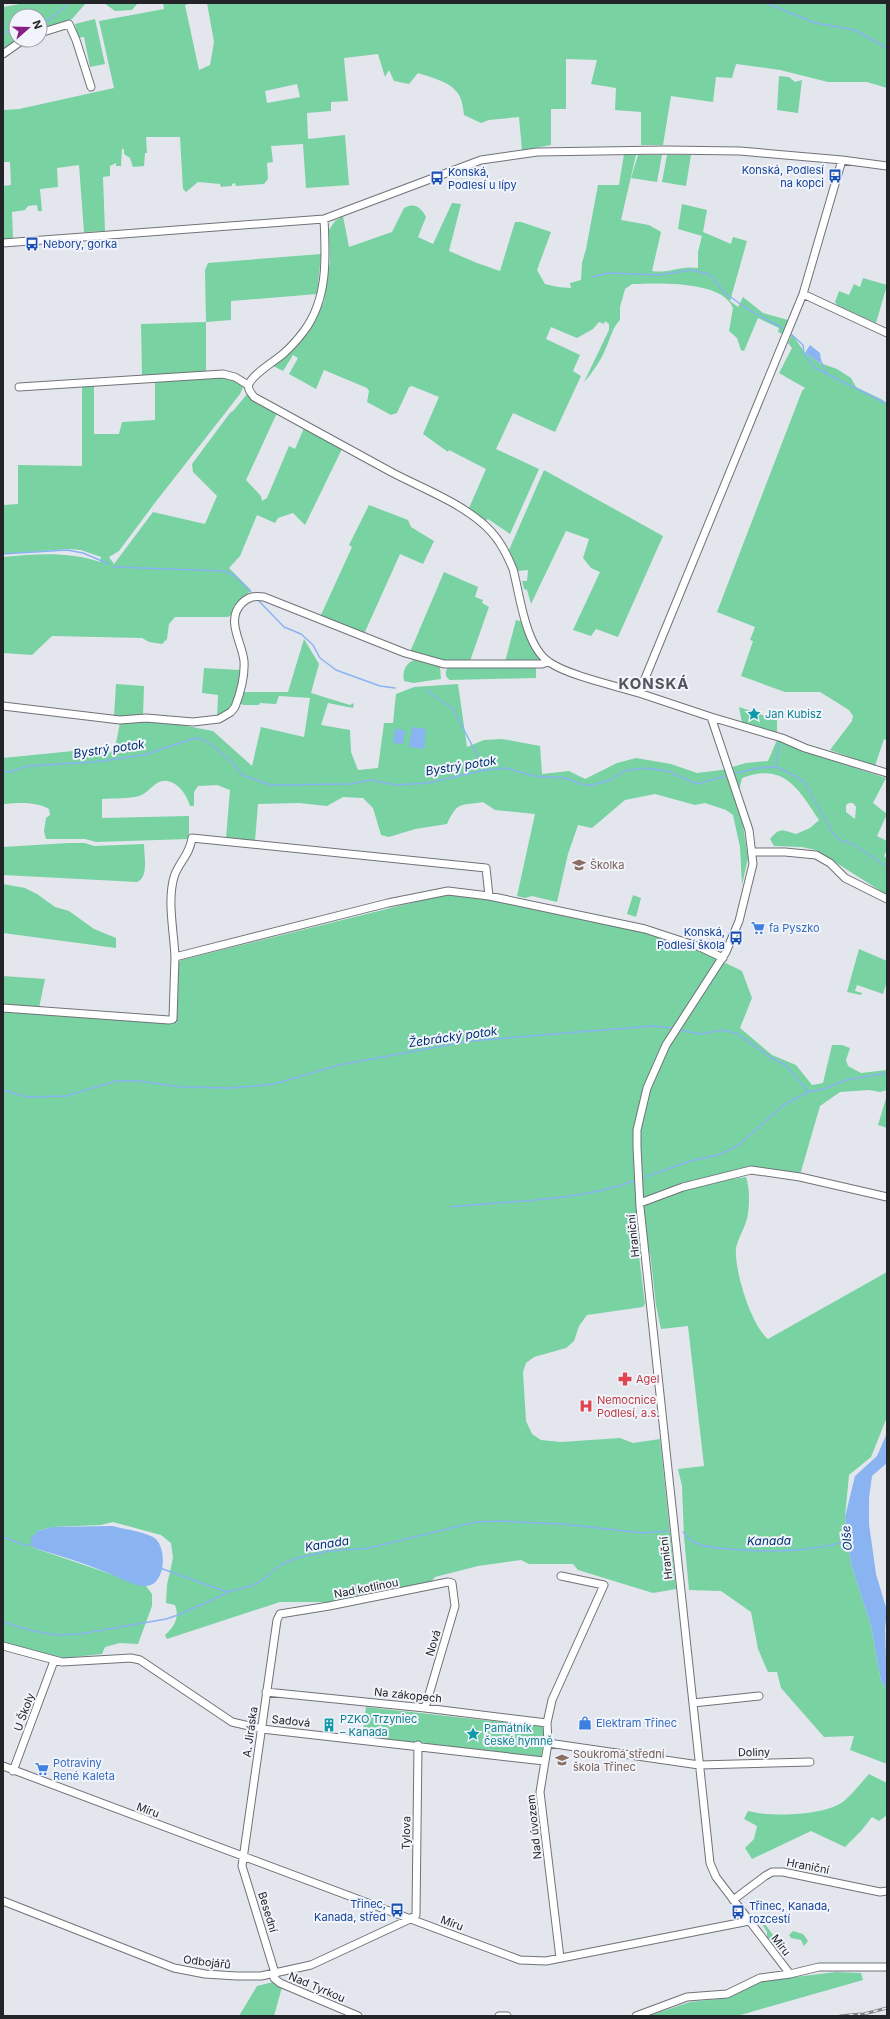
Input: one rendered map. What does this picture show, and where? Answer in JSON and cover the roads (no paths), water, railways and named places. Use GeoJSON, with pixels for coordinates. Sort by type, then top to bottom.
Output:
{"type":"FeatureCollection","features":[{"type":"Feature","properties":{"kind":"street"},"geometry":{"type":"LineString","coordinates":[[48,31],[69,24],[92,87]]}},
{"type":"Feature","properties":{"kind":"street"},"geometry":{"type":"LineString","coordinates":[[3,54],[12,48]]}},
{"type":"Feature","properties":{"kind":"street"},"geometry":{"type":"LineString","coordinates":[[3,243],[324,218],[481,160],[537,152],[650,150],[740,151],[842,160],[887,166]]}},
{"type":"Feature","properties":{"kind":"street"},"geometry":{"type":"LineString","coordinates":[[639,693],[803,294],[842,160]]}},
{"type":"Feature","properties":{"kind":"street"},"geometry":{"type":"LineString","coordinates":[[248,385],[252,379],[272,364],[294,343],[304,330],[317,308],[323,285],[324,218]]}},
{"type":"Feature","properties":{"kind":"street"},"geometry":{"type":"LineString","coordinates":[[803,294],[887,333]]}},
{"type":"Feature","properties":{"kind":"street"},"geometry":{"type":"LineString","coordinates":[[19,387],[224,374],[236,377],[248,385],[249,390],[254,397],[469,513],[489,529],[504,548],[514,569],[531,636],[536,647],[548,662],[571,672],[782,738],[806,748],[887,774]]}},
{"type":"Feature","properties":{"kind":"street"},"geometry":{"type":"LineString","coordinates":[[3,706],[120,720],[146,718],[193,722],[219,719],[231,712],[235,707],[244,668],[243,656],[235,630],[235,612],[244,602],[253,596],[264,597],[428,661],[452,664],[542,664],[548,662]]}},
{"type":"Feature","properties":{"kind":"street","name":"Hraniční"},"geometry":{"type":"LineString","coordinates":[[712,717],[749,830],[752,864],[739,921],[723,958],[666,1045],[647,1088],[637,1130],[637,1148],[640,1205],[710,1863],[716,1877],[749,1921]]}},
{"type":"Feature","properties":{"kind":"street"},"geometry":{"type":"LineString","coordinates":[[3,1008],[169,1020],[173,1019],[175,957],[171,893],[174,875],[189,851],[192,838],[486,868],[489,896]]}},
{"type":"Feature","properties":{"kind":"street"},"geometry":{"type":"LineString","coordinates":[[752,852],[785,852],[816,855],[830,863],[845,878],[887,899]]}},
{"type":"Feature","properties":{"kind":"street"},"geometry":{"type":"LineString","coordinates":[[175,957],[381,905],[448,890],[489,896],[645,929],[700,947],[723,958]]}},
{"type":"Feature","properties":{"kind":"street"},"geometry":{"type":"LineString","coordinates":[[640,1205],[683,1187],[752,1170],[800,1177],[887,1197]]}},
{"type":"Feature","properties":{"kind":"street","name":"Nad úvozem"},"geometry":{"type":"LineString","coordinates":[[560,1958],[540,1792],[548,1743],[547,1723],[552,1700],[604,1584],[561,1576]]}},
{"type":"Feature","properties":{"kind":"street","name":"Nad kotlinou"},"geometry":{"type":"LineString","coordinates":[[283,1612],[329,1606],[448,1582],[452,1583]]}},
{"type":"Feature","properties":{"kind":"street","name":"Nová"},"geometry":{"type":"LineString","coordinates":[[424,1708],[455,1606],[452,1583]]}},
{"type":"Feature","properties":{"kind":"street","name":"A. Jiráska"},"geometry":{"type":"LineString","coordinates":[[244,1857],[277,1620],[283,1612]]}},
{"type":"Feature","properties":{"kind":"street","name":"Sadová"},"geometry":{"type":"LineString","coordinates":[[3,1646],[62,1662],[131,1658],[140,1660],[232,1722],[262,1729],[418,1745],[544,1761]]}},
{"type":"Feature","properties":{"kind":"street","name":"U Školy"},"geometry":{"type":"LineString","coordinates":[[13,1771],[54,1661]]}},
{"type":"Feature","properties":{"kind":"street","name":"Na zákopech"},"geometry":{"type":"LineString","coordinates":[[266,1692],[424,1708],[547,1723]]}},
{"type":"Feature","properties":{"kind":"street"},"geometry":{"type":"LineString","coordinates":[[693,1703],[759,1696]]}},
{"type":"Feature","properties":{"kind":"street","name":"Doliny"},"geometry":{"type":"LineString","coordinates":[[548,1743],[699,1765],[810,1762]]}},
{"type":"Feature","properties":{"kind":"street","name":"Tylova"},"geometry":{"type":"LineString","coordinates":[[410,1919],[416,1915],[418,1745]]}},
{"type":"Feature","properties":{"kind":"street","name":"Míru"},"geometry":{"type":"LineString","coordinates":[[3,1766],[520,1960],[546,1961],[749,1921],[790,1974]]}},
{"type":"Feature","properties":{"kind":"street","name":"Besední"},"geometry":{"type":"LineString","coordinates":[[244,1857],[242,1866],[275,1973]]}},
{"type":"Feature","properties":{"kind":"street","name":"Hraniční"},"geometry":{"type":"LineString","coordinates":[[733,1900],[772,1872],[782,1872],[880,1892],[887,1891]]}},
{"type":"Feature","properties":{"kind":"street","name":"Odbojářů"},"geometry":{"type":"LineString","coordinates":[[3,1901],[174,1968],[205,1974],[237,1976],[261,1976],[311,1965],[410,1919]]}},
{"type":"Feature","properties":{"kind":"street"},"geometry":{"type":"LineString","coordinates":[[636,2016],[687,1997],[727,1994],[760,1978],[790,1974],[819,1967],[887,1967]]}},
{"type":"Feature","properties":{"kind":"street","name":"Nad Tyrkou"},"geometry":{"type":"LineString","coordinates":[[275,1973],[274,1978],[280,1983],[358,2016]]}},
{"type":"Feature","properties":{"kind":"street"},"geometry":{"type":"LineString","coordinates":[[499,2016],[507,2016]]}},
{"type":"Feature","properties":{"kind":"water"},"geometry":{"type":"Polygon","coordinates":[[[810,345],[820,353],[820,363],[805,353],[810,345]]]}},
{"type":"Feature","properties":{"kind":"water"},"geometry":{"type":"Polygon","coordinates":[[[412,727],[426,729],[424,749],[409,747],[412,727]]]}},
{"type":"Feature","properties":{"kind":"water"},"geometry":{"type":"Polygon","coordinates":[[[395,729],[405,730],[403,744],[393,743],[395,729]]]}},
{"type":"Feature","properties":{"kind":"water"},"geometry":{"type":"Polygon","coordinates":[[[887,1433],[887,1463],[872,1476],[869,1498],[869,1524],[876,1574],[887,1611],[885,1629],[887,1689],[881,1681],[871,1626],[851,1564],[845,1517],[855,1476],[877,1456],[887,1433]]]}},
{"type":"Feature","properties":{"kind":"water"},"geometry":{"type":"Polygon","coordinates":[[[112,1526],[143,1533],[158,1541],[163,1556],[163,1564],[158,1579],[153,1584],[146,1586],[136,1585],[86,1565],[34,1548],[31,1544],[31,1538],[38,1531],[52,1527],[112,1526]]]}},
{"type":"Feature","properties":{"kind":"waterway"},"geometry":{"type":"LineString","coordinates":[[48,20],[69,3]]}},
{"type":"Feature","properties":{"kind":"waterway"},"geometry":{"type":"LineString","coordinates":[[766,3],[815,23],[855,30],[887,48]]}},
{"type":"Feature","properties":{"kind":"waterway"},"geometry":{"type":"LineString","coordinates":[[3,35],[8,30]]}},
{"type":"Feature","properties":{"kind":"waterway"},"geometry":{"type":"LineString","coordinates":[[592,277],[608,273],[659,275],[691,270],[709,274],[725,293],[746,308],[782,328]]}},
{"type":"Feature","properties":{"kind":"waterway"},"geometry":{"type":"LineString","coordinates":[[792,335],[803,345],[804,354],[815,368],[887,404]]}},
{"type":"Feature","properties":{"kind":"waterway"},"geometry":{"type":"LineString","coordinates":[[820,359],[826,373]]}},
{"type":"Feature","properties":{"kind":"waterway"},"geometry":{"type":"LineString","coordinates":[[3,554],[67,550],[83,553],[109,564]]}},
{"type":"Feature","properties":{"kind":"waterway"},"geometry":{"type":"LineString","coordinates":[[113,567],[224,571],[235,576],[251,592]]}},
{"type":"Feature","properties":{"kind":"waterway"},"geometry":{"type":"LineString","coordinates":[[257,599],[284,627],[301,634],[313,645],[320,658],[336,670],[380,686],[395,688]]}},
{"type":"Feature","properties":{"kind":"waterway"},"geometry":{"type":"LineString","coordinates":[[426,690],[453,709],[485,770]]}},
{"type":"Feature","properties":{"kind":"waterway","name":"Bystrý potok"},"geometry":{"type":"LineString","coordinates":[[3,771],[9,772],[28,766],[95,762],[144,755],[195,738],[204,740],[213,746],[234,764],[242,775],[271,785],[351,784],[370,780],[396,785],[428,783],[485,770],[507,768],[533,776],[566,778],[580,784],[592,785],[611,780],[624,771],[644,768],[668,771],[697,784],[729,775]]}},
{"type":"Feature","properties":{"kind":"waterway"},"geometry":{"type":"LineString","coordinates":[[776,767],[779,744]]}},
{"type":"Feature","properties":{"kind":"waterway","name":"Bystrý potok"},"geometry":{"type":"LineString","coordinates":[[733,774],[757,768],[776,767],[790,773],[804,782],[833,833],[840,840],[853,844],[887,867]]}},
{"type":"Feature","properties":{"kind":"waterway","name":"Žebrácký potok"},"geometry":{"type":"LineString","coordinates":[[3,1090],[27,1097],[66,1096],[116,1081],[138,1081],[182,1087],[232,1088],[274,1084],[339,1065],[470,1041],[652,1026],[673,1028]]}},
{"type":"Feature","properties":{"kind":"waterway","name":"Žebrácký potok"},"geometry":{"type":"LineString","coordinates":[[679,1030],[702,1034],[721,1030],[736,1033],[770,1057],[785,1065],[809,1092],[827,1088],[846,1080],[887,1073]]}},
{"type":"Feature","properties":{"kind":"waterway"},"geometry":{"type":"LineString","coordinates":[[645,1177],[690,1161],[718,1155],[739,1145],[782,1106],[808,1092]]}},
{"type":"Feature","properties":{"kind":"waterway"},"geometry":{"type":"LineString","coordinates":[[451,1207],[566,1197],[611,1188],[634,1181]]}},
{"type":"Feature","properties":{"kind":"waterway","name":"Kanada"},"geometry":{"type":"LineString","coordinates":[[160,1568],[227,1592],[251,1586],[261,1581],[280,1565],[294,1559],[329,1551],[369,1548],[476,1522],[500,1521],[562,1524],[643,1533],[668,1531]]}},
{"type":"Feature","properties":{"kind":"waterway","name":"Kanada"},"geometry":{"type":"LineString","coordinates":[[683,1532],[698,1544],[717,1548],[745,1550],[790,1551],[834,1545],[849,1541]]}},
{"type":"Feature","properties":{"kind":"waterway","name":"Kanada"},"geometry":{"type":"LineString","coordinates":[[3,1537],[25,1545],[34,1545]]}},
{"type":"Feature","properties":{"kind":"waterway"},"geometry":{"type":"LineString","coordinates":[[3,1622],[33,1631],[56,1635],[80,1634],[166,1619],[181,1614],[227,1593]]}},
{"type":"Feature","properties":{"kind":"railway"},"geometry":{"type":"LineString","coordinates":[[856,2016],[887,2008]]}},
{"type":"Feature","properties":{"kind":"railway"},"geometry":{"type":"LineString","coordinates":[[840,2016],[860,2014]]}},
{"type":"Feature","properties":{"kind":"place","name":"Konská, Podlesí na kopci"},"geometry":{"type":"Point","coordinates":[835,176]}},
{"type":"Feature","properties":{"kind":"place","name":"Konská, Podlesí u lípy"},"geometry":{"type":"Point","coordinates":[437,178]}},
{"type":"Feature","properties":{"kind":"place","name":"Nebory, gorka"},"geometry":{"type":"Point","coordinates":[32,244]}},
{"type":"Feature","properties":{"kind":"place","name":"Jan Kubisz"},"geometry":{"type":"Point","coordinates":[754,714]}},
{"type":"Feature","properties":{"kind":"place","name":"Školka"},"geometry":{"type":"Point","coordinates":[579,865]}},
{"type":"Feature","properties":{"kind":"place","name":"fa Pyszko"},"geometry":{"type":"Point","coordinates":[758,928]}},
{"type":"Feature","properties":{"kind":"place","name":"Konská, Podlesí škola"},"geometry":{"type":"Point","coordinates":[736,938]}},
{"type":"Feature","properties":{"kind":"place","name":"Agel"},"geometry":{"type":"Point","coordinates":[625,1379]}},
{"type":"Feature","properties":{"kind":"place","name":"Nemocnice Podlesí, a.s."},"geometry":{"type":"Point","coordinates":[586,1406]}},
{"type":"Feature","properties":{"kind":"place","name":"Elektram Třinec"},"geometry":{"type":"Point","coordinates":[585,1723]}},
{"type":"Feature","properties":{"kind":"place","name":"PZKO Trzyniec – Kanada"},"geometry":{"type":"Point","coordinates":[329,1725]}},
{"type":"Feature","properties":{"kind":"place","name":"Památník české hymně"},"geometry":{"type":"Point","coordinates":[473,1734]}},
{"type":"Feature","properties":{"kind":"place","name":"Soukromá střední škola Třinec"},"geometry":{"type":"Point","coordinates":[562,1760]}},
{"type":"Feature","properties":{"kind":"place","name":"Potraviny René Kaleta"},"geometry":{"type":"Point","coordinates":[42,1769]}},
{"type":"Feature","properties":{"kind":"place","name":"Třinec, Kanada, střed"},"geometry":{"type":"Point","coordinates":[397,1910]}},
{"type":"Feature","properties":{"kind":"place","name":"Třinec, Kanada, rozcestí"},"geometry":{"type":"Point","coordinates":[738,1912]}},
{"type":"Feature","properties":{"kind":"district","name":"KONSKÁ"},"geometry":{"type":"Point","coordinates":[654,684]}},
{"type":"Feature","properties":{"kind":"water label","name":"Olše"},"geometry":{"type":"Point","coordinates":[847,1538]}}]}
